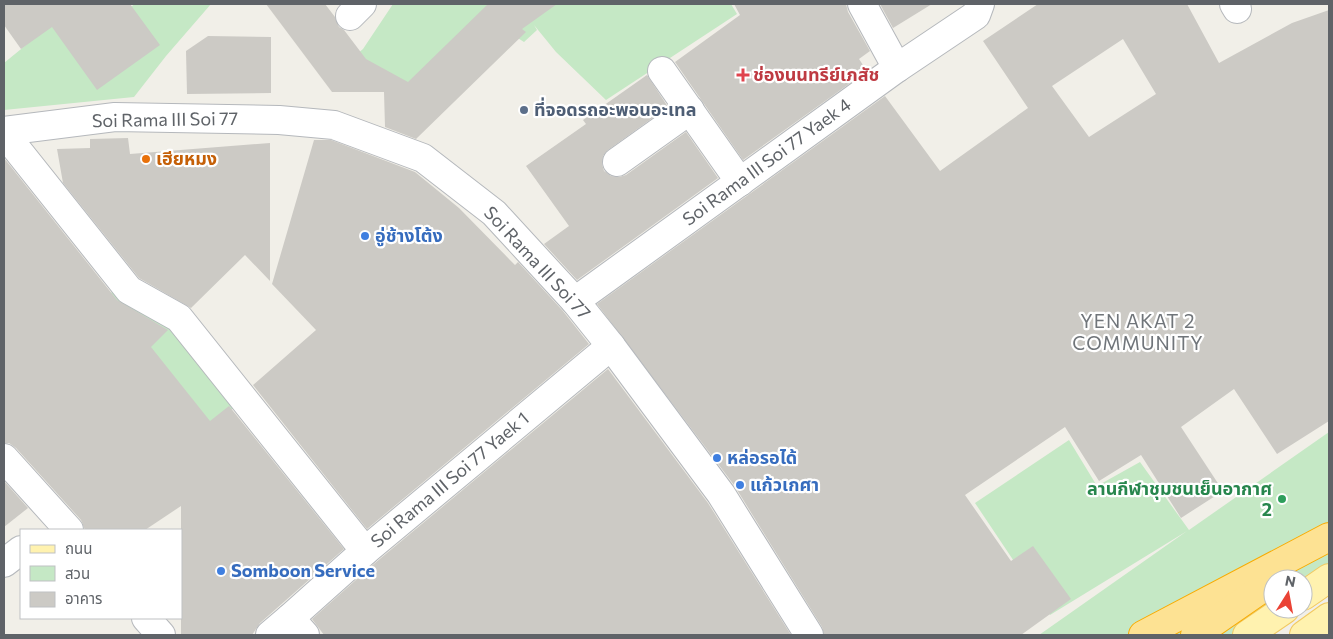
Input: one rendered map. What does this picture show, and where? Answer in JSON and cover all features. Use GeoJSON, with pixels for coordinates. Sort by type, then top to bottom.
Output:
{"type":"FeatureCollection","features":[{"type":"Feature","properties":{"kind":"highway"},"geometry":{"type":"LineString","coordinates":[[1289,569],[1329,539]]}},
{"type":"Feature","properties":{"kind":"highway"},"geometry":{"type":"LineString","coordinates":[[1143,635],[1329,539]]}},
{"type":"Feature","properties":{"kind":"highway"},"geometry":{"type":"LineString","coordinates":[[1195,635],[1263,588]]}},
{"type":"Feature","properties":{"kind":"main road"},"geometry":{"type":"LineString","coordinates":[[1313,589],[1329,578]]}},
{"type":"Feature","properties":{"kind":"main road"},"geometry":{"type":"LineString","coordinates":[[1304,635],[1329,617]]}},
{"type":"Feature","properties":{"kind":"main road"},"geometry":{"type":"LineString","coordinates":[[1247,635],[1270,619]]}},
{"type":"Feature","properties":{"kind":"street"},"geometry":{"type":"LineString","coordinates":[[862,4],[897,68]]}},
{"type":"Feature","properties":{"kind":"street","name":"Soi Rama III Soi 77 Yaek 4"},"geometry":{"type":"LineString","coordinates":[[575,302],[897,68],[976,15],[980,4]]}},
{"type":"Feature","properties":{"kind":"street"},"geometry":{"type":"LineString","coordinates":[[662,71],[740,182]]}},
{"type":"Feature","properties":{"kind":"street"},"geometry":{"type":"LineString","coordinates":[[617,162],[690,110]]}},
{"type":"Feature","properties":{"kind":"street","name":"Soi Rama III Soi 77"},"geometry":{"type":"LineString","coordinates":[[4,132],[115,117],[270,119],[334,125],[423,158],[494,213],[575,302],[611,346],[721,494],[809,635]]}},
{"type":"Feature","properties":{"kind":"street"},"geometry":{"type":"LineString","coordinates":[[4,132],[129,290],[180,318],[366,551]]}},
{"type":"Feature","properties":{"kind":"street","name":"Soi Rama III Soi 77 Yaek 1"},"geometry":{"type":"LineString","coordinates":[[270,635],[298,626],[366,551],[611,346]]}},
{"type":"Feature","properties":{"kind":"street"},"geometry":{"type":"LineString","coordinates":[[4,458],[58,527]]}},
{"type":"Feature","properties":{"kind":"street"},"geometry":{"type":"LineString","coordinates":[[4,563],[20,551]]}},
{"type":"Feature","properties":{"kind":"street"},"geometry":{"type":"LineString","coordinates":[[147,619],[161,635]]}},
{"type":"Feature","properties":{"kind":"green space"},"geometry":{"type":"Polygon","coordinates":[[[135,4],[211,4],[134,97],[4,110],[4,63],[59,18],[128,9],[135,4]]]}},
{"type":"Feature","properties":{"kind":"green space"},"geometry":{"type":"Polygon","coordinates":[[[393,4],[518,4],[528,19],[550,4],[731,4],[737,14],[606,100],[556,52],[534,25],[537,30],[524,42],[507,31],[402,95],[345,64],[363,49],[393,4]]]}},
{"type":"Feature","properties":{"kind":"green space"},"geometry":{"type":"Polygon","coordinates":[[[115,290],[170,323],[241,403],[207,427],[108,295],[115,290]]]}},
{"type":"Feature","properties":{"kind":"green space"},"geometry":{"type":"Polygon","coordinates":[[[1329,432],[1329,565],[1313,577],[1313,569],[1263,569],[1263,613],[1232,635],[1039,635],[1187,531],[1050,615],[975,503],[1069,440],[1097,486],[1140,462],[1189,530],[1329,432]]]}},
{"type":"Feature","properties":{"kind":"building"},"geometry":{"type":"Polygon","coordinates":[[[4,4],[130,4],[160,45],[97,90],[52,27],[21,49],[4,25],[4,4]]]}},
{"type":"Feature","properties":{"kind":"building"},"geometry":{"type":"Polygon","coordinates":[[[266,4],[325,4],[335,17],[339,27],[344,30],[366,59],[408,82],[488,4],[557,4],[522,29],[526,32],[416,139],[385,127],[384,92],[332,92],[266,4]]]}},
{"type":"Feature","properties":{"kind":"building"},"geometry":{"type":"Polygon","coordinates":[[[734,4],[846,4],[848,12],[870,51],[859,59],[867,71],[743,160],[675,62],[740,15],[734,4]]]}},
{"type":"Feature","properties":{"kind":"building"},"geometry":{"type":"Polygon","coordinates":[[[880,4],[932,4],[893,28],[880,4]]]}},
{"type":"Feature","properties":{"kind":"building"},"geometry":{"type":"Polygon","coordinates":[[[1038,4],[1187,4],[1219,63],[1292,23],[1329,10],[1329,421],[1277,454],[1234,389],[1181,427],[1223,491],[1181,518],[1141,455],[1099,481],[1065,427],[965,495],[1011,561],[1033,546],[1071,599],[1021,635],[824,635],[822,627],[734,485],[597,304],[885,96],[940,171],[1028,108],[983,41],[1038,4]],[[1123,39],[1052,86],[1089,137],[1156,94],[1123,39]]]}},
{"type":"Feature","properties":{"kind":"building"},"geometry":{"type":"Polygon","coordinates":[[[208,36],[271,37],[271,93],[187,94],[186,51],[208,36]]]}},
{"type":"Feature","properties":{"kind":"building"},"geometry":{"type":"Polygon","coordinates":[[[647,75],[668,107],[608,150],[603,156],[602,164],[604,171],[611,176],[619,177],[626,175],[686,132],[718,178],[577,280],[544,244],[569,226],[526,166],[586,124],[583,120],[647,75]]]}},
{"type":"Feature","properties":{"kind":"building"},"geometry":{"type":"Polygon","coordinates":[[[128,138],[130,154],[270,143],[270,281],[245,255],[191,308],[139,278],[63,183],[57,149],[90,148],[90,139],[128,138]]]}},
{"type":"Feature","properties":{"kind":"building"},"geometry":{"type":"Polygon","coordinates":[[[314,140],[331,140],[415,172],[459,208],[515,265],[518,262],[563,311],[589,344],[367,529],[253,385],[316,330],[272,284],[314,140]]]}},
{"type":"Feature","properties":{"kind":"building"},"geometry":{"type":"Polygon","coordinates":[[[4,158],[117,300],[168,330],[151,347],[210,421],[229,406],[344,549],[260,623],[252,635],[181,635],[181,506],[146,529],[85,529],[81,520],[16,448],[9,443],[4,443],[4,158]]]}},
{"type":"Feature","properties":{"kind":"building"},"geometry":{"type":"Polygon","coordinates":[[[608,369],[708,503],[791,635],[324,635],[312,619],[375,563],[608,369]]]}},
{"type":"Feature","properties":{"kind":"building"},"geometry":{"type":"Polygon","coordinates":[[[4,481],[28,508],[4,527],[4,481]]]}},
{"type":"Feature","properties":{"kind":"place","name":"ช่องนนทรีย์เภสัช"},"geometry":{"type":"Point","coordinates":[743,75]}},
{"type":"Feature","properties":{"kind":"place","name":"ที่จอดรถอะพอนอะเทล"},"geometry":{"type":"Point","coordinates":[524,110]}},
{"type":"Feature","properties":{"kind":"place","name":"เฮียหมง"},"geometry":{"type":"Point","coordinates":[146,159]}},
{"type":"Feature","properties":{"kind":"place","name":"อู่ช้างโต้ง"},"geometry":{"type":"Point","coordinates":[365,236]}},
{"type":"Feature","properties":{"kind":"place","name":"หล่อรอได้"},"geometry":{"type":"Point","coordinates":[717,458]}},
{"type":"Feature","properties":{"kind":"place","name":"แก้วเกศา"},"geometry":{"type":"Point","coordinates":[740,485]}},
{"type":"Feature","properties":{"kind":"place","name":"ลานกีฬาชุมชนเย็นอากาศ 2"},"geometry":{"type":"Point","coordinates":[1282,499]}},
{"type":"Feature","properties":{"kind":"place","name":"Somboon Service"},"geometry":{"type":"Point","coordinates":[221,571]}},
{"type":"Feature","properties":{"kind":"district","name":"YEN AKAT 2 COMMUNITY"},"geometry":{"type":"Point","coordinates":[1138,332]}}]}
